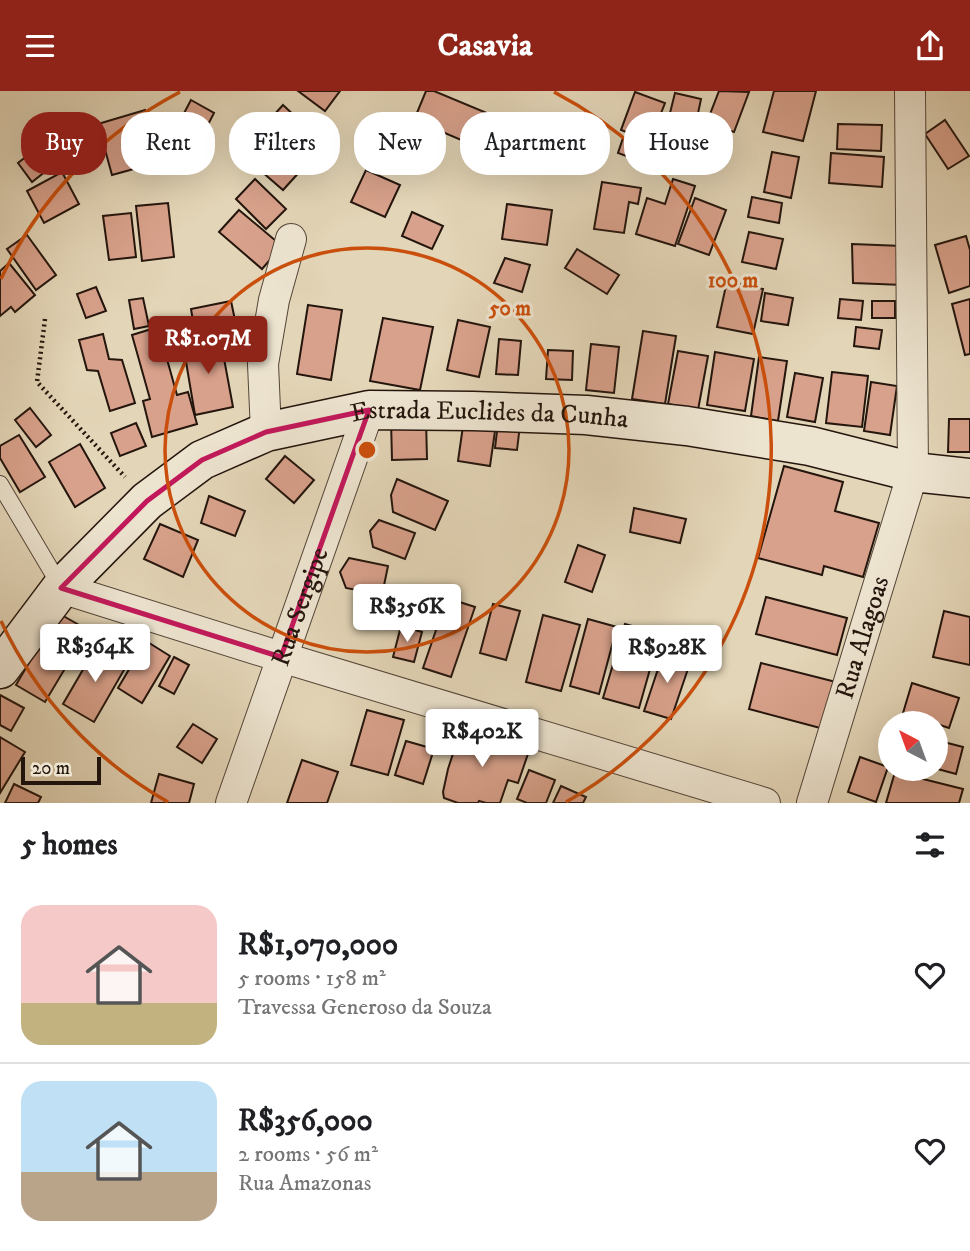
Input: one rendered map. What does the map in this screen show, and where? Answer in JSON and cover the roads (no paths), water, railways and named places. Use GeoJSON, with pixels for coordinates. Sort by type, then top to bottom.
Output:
{"type":"FeatureCollection","features":[{"type":"Feature","properties":{"kind":"street","name":"Rua Alagoas"},"geometry":{"type":"LineString","coordinates":[[812,803],[913,473],[910,91]]}},
{"type":"Feature","properties":{"kind":"street"},"geometry":{"type":"LineString","coordinates":[[266,432],[262,364],[274,300],[291,239]]}},
{"type":"Feature","properties":{"kind":"street","name":"Estrada Euclides da Cunha"},"geometry":{"type":"LineString","coordinates":[[0,669],[61,587],[148,501],[202,460],[266,432],[369,410],[598,416],[687,426],[810,446],[913,473],[970,478]]}},
{"type":"Feature","properties":{"kind":"street","name":"Rua Sergipe"},"geometry":{"type":"LineString","coordinates":[[231,803],[369,410]]}},
{"type":"Feature","properties":{"kind":"street"},"geometry":{"type":"LineString","coordinates":[[61,587],[281,657],[765,803]]}},
{"type":"Feature","properties":{"kind":"lane"},"geometry":{"type":"LineString","coordinates":[[0,484],[61,587]]}}]}
